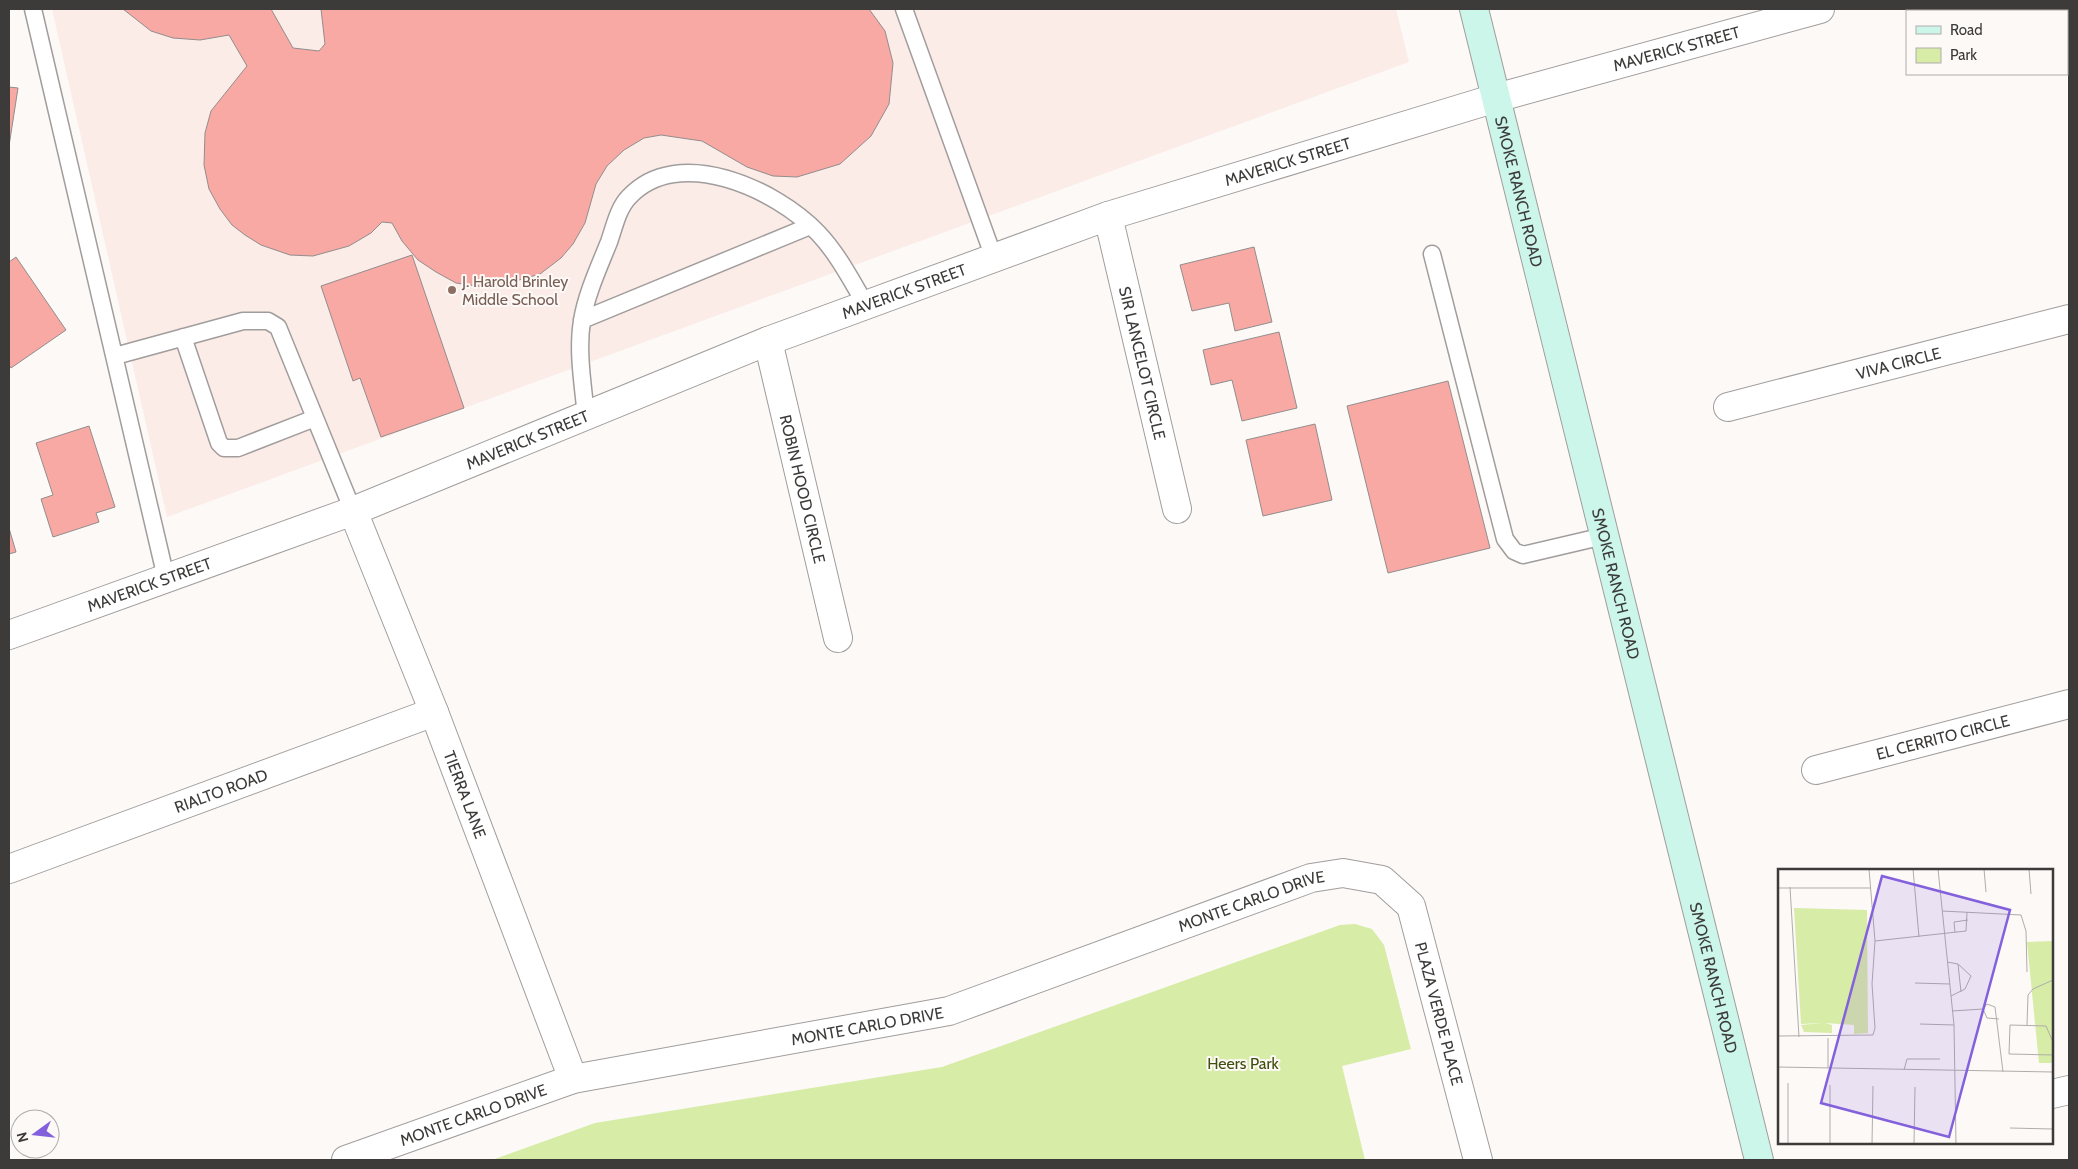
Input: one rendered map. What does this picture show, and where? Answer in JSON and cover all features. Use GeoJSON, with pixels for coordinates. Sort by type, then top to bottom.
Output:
{"type":"FeatureCollection","features":[{"type":"Feature","properties":{"kind":"main road","name":"SMOKE RANCH ROAD"},"geometry":{"type":"LineString","coordinates":[[1474,9],[1759,1160]]}},
{"type":"Feature","properties":{"kind":"street","name":"MAVERICK STREET"},"geometry":{"type":"LineString","coordinates":[[9,635],[353,511],[768,340],[1108,216],[1496,98],[1820,9]]}},
{"type":"Feature","properties":{"kind":"street","name":"SIR LANCELOT CIRCLE"},"geometry":{"type":"LineString","coordinates":[[1108,216],[1177,510]]}},
{"type":"Feature","properties":{"kind":"street","name":"VIVA CIRCLE"},"geometry":{"type":"LineString","coordinates":[[1728,407],[2069,319]]}},
{"type":"Feature","properties":{"kind":"street","name":"ROBIN HOOD CIRCLE"},"geometry":{"type":"LineString","coordinates":[[768,340],[838,638]]}},
{"type":"Feature","properties":{"kind":"street","name":"TIERRA LANE"},"geometry":{"type":"LineString","coordinates":[[353,511],[434,712],[573,1079]]}},
{"type":"Feature","properties":{"kind":"street","name":"EL CERRITO CIRCLE"},"geometry":{"type":"LineString","coordinates":[[1816,770],[2069,704]]}},
{"type":"Feature","properties":{"kind":"street","name":"RIALTO ROAD"},"geometry":{"type":"LineString","coordinates":[[9,869],[434,712]]}},
{"type":"Feature","properties":{"kind":"street","name":"MONTE CARLO DRIVE"},"geometry":{"type":"LineString","coordinates":[[346,1160],[573,1079],[949,1011],[1311,878],[1343,873],[1382,880]]}},
{"type":"Feature","properties":{"kind":"street","name":"PLAZA VERDE PLACE"},"geometry":{"type":"LineString","coordinates":[[1382,880],[1411,906],[1478,1160]]}},
{"type":"Feature","properties":{"kind":"street"},"geometry":{"type":"LineString","coordinates":[[2053,1094],[2069,1090]]}},
{"type":"Feature","properties":{"kind":"lane"},"geometry":{"type":"LineString","coordinates":[[33,9],[166,578]]}},
{"type":"Feature","properties":{"kind":"lane"},"geometry":{"type":"LineString","coordinates":[[904,9],[994,258]]}},
{"type":"Feature","properties":{"kind":"lane"},"geometry":{"type":"LineString","coordinates":[[586,416],[580,338],[582,320],[618,216],[628,198],[648,182],[692,172],[728,179],[776,200],[810,226],[835,252],[866,305]]}},
{"type":"Feature","properties":{"kind":"lane"},"geometry":{"type":"LineString","coordinates":[[582,320],[810,226]]}},
{"type":"Feature","properties":{"kind":"lane"},"geometry":{"type":"LineString","coordinates":[[1432,254],[1505,540],[1514,552],[1523,555],[1604,536]]}},
{"type":"Feature","properties":{"kind":"lane"},"geometry":{"type":"LineString","coordinates":[[115,356],[243,321],[268,321],[274,324],[278,327],[353,511]]}},
{"type":"Feature","properties":{"kind":"lane"},"geometry":{"type":"LineString","coordinates":[[183,337],[219,443],[224,448],[238,448],[315,418]]}},
{"type":"Feature","properties":{"kind":"shaded area","name":"J. Harold Brinley Middle School"},"geometry":{"type":"Polygon","coordinates":[[[52,9],[1396,9],[1409,62],[167,517],[52,9]]]}},
{"type":"Feature","properties":{"kind":"green space","name":"Heers Park"},"geometry":{"type":"Polygon","coordinates":[[[1355,924],[1372,929],[1384,945],[1411,1049],[1342,1066],[1365,1160],[492,1160],[595,1123],[942,1067],[1340,925],[1355,924]]]}},
{"type":"Feature","properties":{"kind":"building"},"geometry":{"type":"Polygon","coordinates":[[[123,9],[271,9],[293,48],[319,51],[325,44],[321,9],[869,9],[885,31],[893,63],[889,104],[871,136],[840,164],[797,177],[773,176],[747,167],[702,141],[661,135],[644,138],[624,150],[607,166],[596,184],[585,223],[573,244],[561,258],[540,274],[491,288],[456,283],[436,272],[418,260],[402,241],[392,223],[382,222],[371,233],[349,246],[313,256],[290,255],[261,245],[245,235],[232,225],[220,209],[209,189],[204,165],[205,133],[211,111],[247,66],[229,35],[200,40],[173,38],[151,31],[123,9]]]}},
{"type":"Feature","properties":{"kind":"building"},"geometry":{"type":"Polygon","coordinates":[[[9,87],[18,88],[9,146],[9,87]]]}},
{"type":"Feature","properties":{"kind":"building"},"geometry":{"type":"Polygon","coordinates":[[[1254,247],[1272,322],[1235,331],[1229,303],[1192,311],[1180,265],[1254,247]]]}},
{"type":"Feature","properties":{"kind":"building"},"geometry":{"type":"Polygon","coordinates":[[[412,255],[464,408],[381,437],[360,378],[353,381],[321,286],[412,255]]]}},
{"type":"Feature","properties":{"kind":"building"},"geometry":{"type":"Polygon","coordinates":[[[16,257],[66,330],[11,368],[9,365],[9,262],[16,257]]]}},
{"type":"Feature","properties":{"kind":"building"},"geometry":{"type":"Polygon","coordinates":[[[1279,332],[1297,408],[1242,421],[1232,380],[1211,385],[1203,350],[1279,332]]]}},
{"type":"Feature","properties":{"kind":"building"},"geometry":{"type":"Polygon","coordinates":[[[1448,381],[1490,548],[1388,573],[1347,406],[1448,381]]]}},
{"type":"Feature","properties":{"kind":"building"},"geometry":{"type":"Polygon","coordinates":[[[1315,424],[1332,500],[1263,516],[1246,440],[1315,424]]]}},
{"type":"Feature","properties":{"kind":"building"},"geometry":{"type":"Polygon","coordinates":[[[89,426],[115,507],[96,513],[99,522],[53,537],[41,499],[53,495],[36,443],[89,426]]]}},
{"type":"Feature","properties":{"kind":"building"},"geometry":{"type":"Polygon","coordinates":[[[9,528],[16,552],[9,554],[9,528]]]}},
{"type":"Feature","properties":{"kind":"place","name":"J. Harold Brinley Middle School"},"geometry":{"type":"Point","coordinates":[452,290]}}]}
